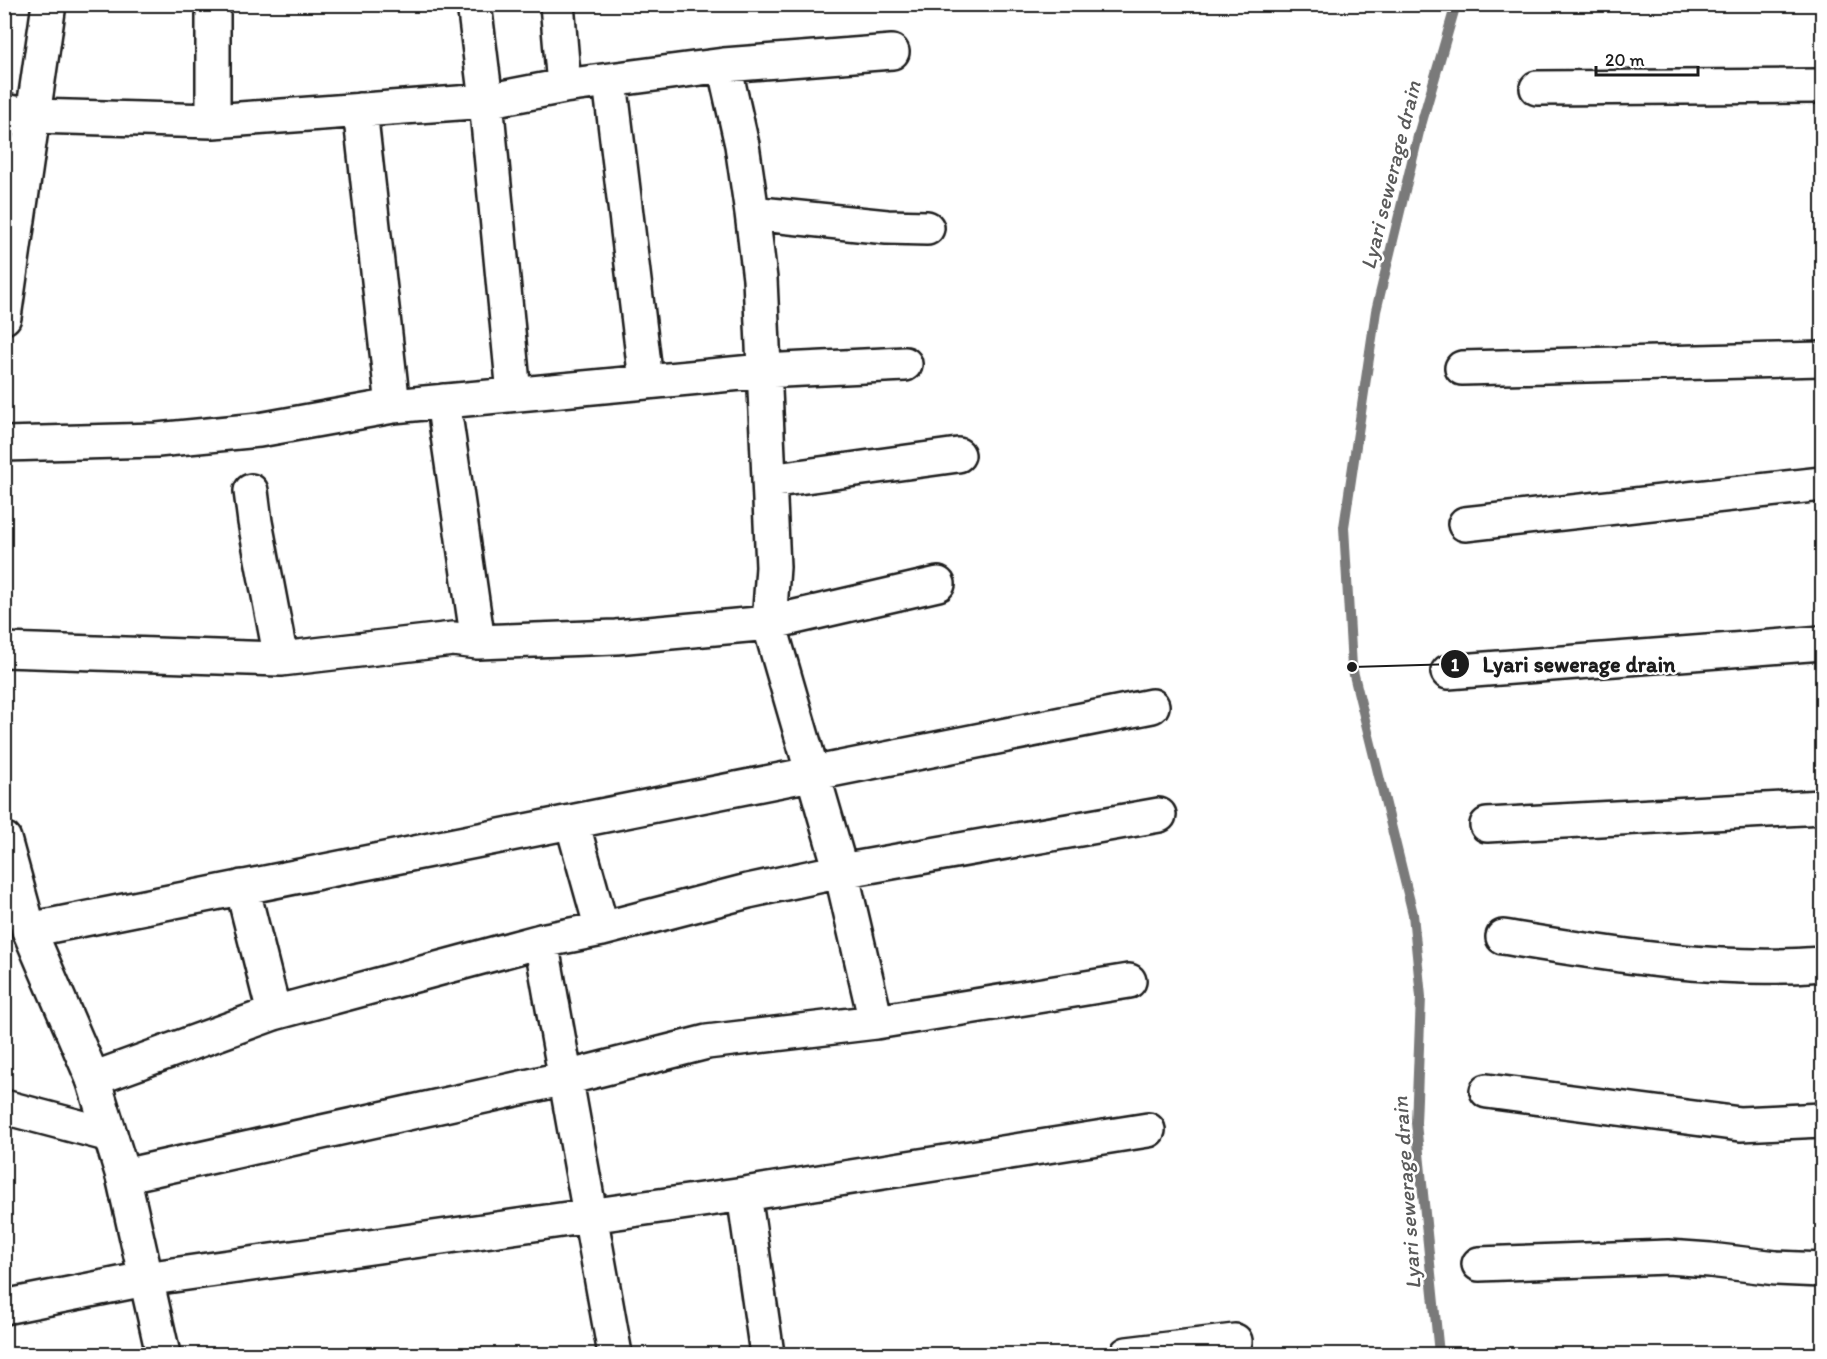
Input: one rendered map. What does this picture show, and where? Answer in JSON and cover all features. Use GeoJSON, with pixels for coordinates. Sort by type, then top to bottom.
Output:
{"type":"FeatureCollection","features":[{"type":"Feature","properties":{"kind":"street"},"geometry":{"type":"LineString","coordinates":[[5,308],[19,113],[49,4]]}},
{"type":"Feature","properties":{"kind":"street"},"geometry":{"type":"LineString","coordinates":[[213,4],[213,121]]}},
{"type":"Feature","properties":{"kind":"street"},"geometry":{"type":"LineString","coordinates":[[474,4],[486,101],[514,394]]}},
{"type":"Feature","properties":{"kind":"street"},"geometry":{"type":"LineString","coordinates":[[557,4],[564,86]]}},
{"type":"Feature","properties":{"kind":"street"},"geometry":{"type":"LineString","coordinates":[[19,113],[213,121],[486,101],[564,86],[724,65],[892,52]]}},
{"type":"Feature","properties":{"kind":"street"},"geometry":{"type":"LineString","coordinates":[[724,65],[742,145],[760,279],[773,567],[769,623],[841,872],[876,1022]]}},
{"type":"Feature","properties":{"kind":"street"},"geometry":{"type":"LineString","coordinates":[[610,81],[646,381]]}},
{"type":"Feature","properties":{"kind":"street"},"geometry":{"type":"LineString","coordinates":[[1537,88],[1822,87]]}},
{"type":"Feature","properties":{"kind":"street"},"geometry":{"type":"LineString","coordinates":[[360,110],[393,406]]}},
{"type":"Feature","properties":{"kind":"street"},"geometry":{"type":"LineString","coordinates":[[752,213],[876,226],[927,228]]}},
{"type":"Feature","properties":{"kind":"street"},"geometry":{"type":"LineString","coordinates":[[1462,368],[1822,359]]}},
{"type":"Feature","properties":{"kind":"street"},"geometry":{"type":"LineString","coordinates":[[4,444],[157,440],[259,430],[393,406],[763,370],[905,364]]}},
{"type":"Feature","properties":{"kind":"street"},"geometry":{"type":"LineString","coordinates":[[443,401],[478,642]]}},
{"type":"Feature","properties":{"kind":"street"},"geometry":{"type":"LineString","coordinates":[[769,481],[958,455]]}},
{"type":"Feature","properties":{"kind":"street"},"geometry":{"type":"LineString","coordinates":[[1465,524],[1822,484]]}},
{"type":"Feature","properties":{"kind":"street"},"geometry":{"type":"LineString","coordinates":[[251,491],[281,659]]}},
{"type":"Feature","properties":{"kind":"street"},"geometry":{"type":"LineString","coordinates":[[4,650],[281,659],[453,639],[478,642],[616,637],[769,623],[938,584]]}},
{"type":"Feature","properties":{"kind":"street"},"geometry":{"type":"LineString","coordinates":[[1448,672],[1822,644]]}},
{"type":"Feature","properties":{"kind":"street"},"geometry":{"type":"LineString","coordinates":[[28,930],[1152,706]]}},
{"type":"Feature","properties":{"kind":"street"},"geometry":{"type":"LineString","coordinates":[[1487,825],[1822,807]]}},
{"type":"Feature","properties":{"kind":"street"},"geometry":{"type":"LineString","coordinates":[[93,1079],[274,1012],[541,941],[602,929],[748,891],[1159,814]]}},
{"type":"Feature","properties":{"kind":"street"},"geometry":{"type":"LineString","coordinates":[[572,822],[602,929]]}},
{"type":"Feature","properties":{"kind":"street"},"geometry":{"type":"LineString","coordinates":[[4,839],[28,930],[93,1079],[123,1176],[163,1354]]}},
{"type":"Feature","properties":{"kind":"street"},"geometry":{"type":"LineString","coordinates":[[242,887],[274,1012]]}},
{"type":"Feature","properties":{"kind":"street"},"geometry":{"type":"LineString","coordinates":[[1503,938],[1647,960],[1785,967],[1822,964]]}},
{"type":"Feature","properties":{"kind":"street"},"geometry":{"type":"LineString","coordinates":[[541,941],[615,1354]]}},
{"type":"Feature","properties":{"kind":"street"},"geometry":{"type":"LineString","coordinates":[[123,1176],[566,1078],[707,1042],[876,1022],[1129,981]]}},
{"type":"Feature","properties":{"kind":"street"},"geometry":{"type":"LineString","coordinates":[[1487,1091],[1740,1124],[1822,1120]]}},
{"type":"Feature","properties":{"kind":"street"},"geometry":{"type":"LineString","coordinates":[[4,1107],[110,1136]]}},
{"type":"Feature","properties":{"kind":"street"},"geometry":{"type":"LineString","coordinates":[[4,1307],[145,1279],[744,1194],[1148,1130]]}},
{"type":"Feature","properties":{"kind":"street"},"geometry":{"type":"LineString","coordinates":[[744,1194],[766,1354]]}},
{"type":"Feature","properties":{"kind":"street"},"geometry":{"type":"LineString","coordinates":[[1479,1264],[1668,1257],[1776,1268],[1822,1270]]}},
{"type":"Feature","properties":{"kind":"street"},"geometry":{"type":"LineString","coordinates":[[1127,1354],[1235,1341]]}},
{"type":"Feature","properties":{"kind":"waterway","name":"Lyari sewerage drain"},"geometry":{"type":"LineString","coordinates":[[1439,1354],[1416,1123],[1421,997],[1413,914],[1352,667],[1344,527],[1376,311],[1419,132],[1456,4]]}},
{"type":"Feature","properties":{"kind":"place","name":"Lyari sewerage drain"},"geometry":{"type":"Point","coordinates":[1352,667]}}]}
